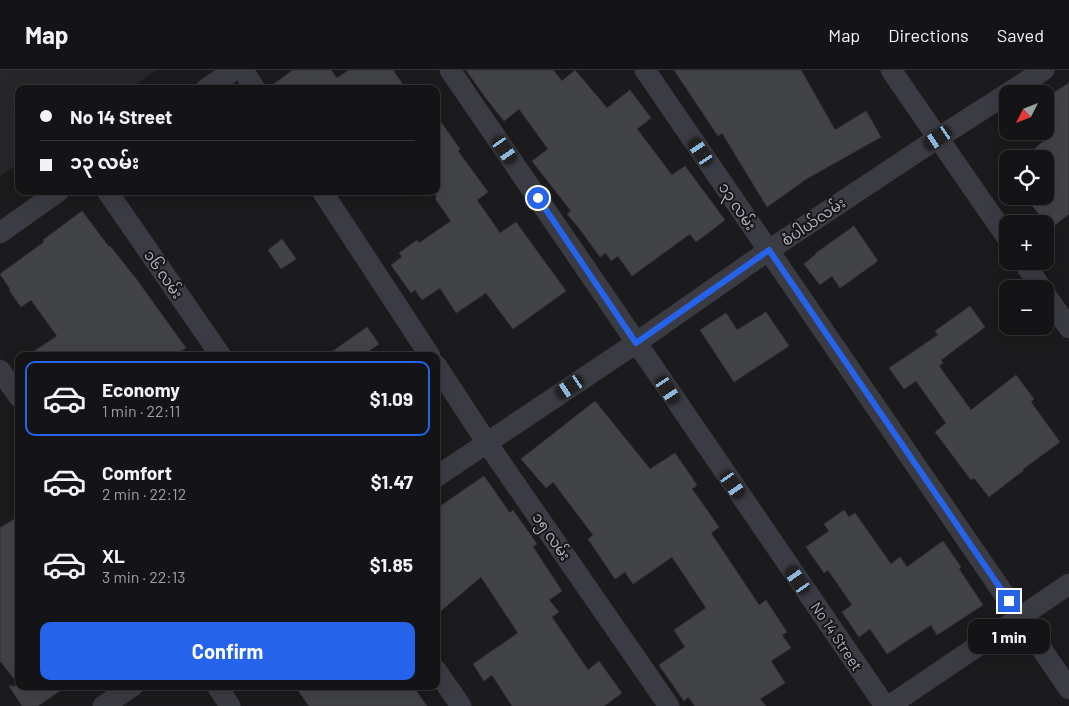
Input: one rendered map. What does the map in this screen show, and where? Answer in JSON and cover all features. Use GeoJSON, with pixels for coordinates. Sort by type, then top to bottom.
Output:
{"type":"FeatureCollection","features":[{"type":"Feature","properties":{"kind":"street"},"geometry":{"type":"LineString","coordinates":[[212,85],[234,70]]}},
{"type":"Feature","properties":{"kind":"street"},"geometry":{"type":"LineString","coordinates":[[243,70],[252,85]]}},
{"type":"Feature","properties":{"kind":"street","name":"No 14 Street"},"geometry":{"type":"LineString","coordinates":[[450,70],[885,706]]}},
{"type":"Feature","properties":{"kind":"street","name":"၁၃ လမ်း"},"geometry":{"type":"LineString","coordinates":[[645,70],[1069,689]]}},
{"type":"Feature","properties":{"kind":"street"},"geometry":{"type":"LineString","coordinates":[[891,70],[999,226]]}},
{"type":"Feature","properties":{"kind":"street","name":"စံပါယ်လမ်း"},"geometry":{"type":"LineString","coordinates":[[440,474],[636,343],[769,250],[1044,70]]}},
{"type":"Feature","properties":{"kind":"street"},"geometry":{"type":"LineString","coordinates":[[0,233],[53,195]]}},
{"type":"Feature","properties":{"kind":"street","name":"၁၆ လမ်း"},"geometry":{"type":"LineString","coordinates":[[111,195],[218,352]]}},
{"type":"Feature","properties":{"kind":"street"},"geometry":{"type":"LineString","coordinates":[[325,195],[427,352]]}},
{"type":"Feature","properties":{"kind":"street"},"geometry":{"type":"LineString","coordinates":[[1054,307],[1069,328]]}},
{"type":"Feature","properties":{"kind":"street"},"geometry":{"type":"LineString","coordinates":[[0,370],[15,391]]}},
{"type":"Feature","properties":{"kind":"street","name":"၁၅ လမ်း"},"geometry":{"type":"LineString","coordinates":[[440,371],[669,706]]}},
{"type":"Feature","properties":{"kind":"street"},"geometry":{"type":"LineString","coordinates":[[889,706],[1069,584]]}},
{"type":"Feature","properties":{"kind":"street"},"geometry":{"type":"LineString","coordinates":[[440,676],[461,706]]}},
{"type":"Feature","properties":{"kind":"street"},"geometry":{"type":"LineString","coordinates":[[103,706],[127,690]]}},
{"type":"Feature","properties":{"kind":"street"},"geometry":{"type":"LineString","coordinates":[[220,690],[230,706]]}},
{"type":"Feature","properties":{"kind":"shaded area"},"geometry":{"type":"Polygon","coordinates":[[[0,70],[156,70],[135,85],[15,85],[15,166],[0,176],[0,70]]]}},
{"type":"Feature","properties":{"kind":"building"},"geometry":{"type":"Polygon","coordinates":[[[293,70],[331,70],[337,78],[349,70],[393,70],[403,85],[272,85],[293,70]]]}},
{"type":"Feature","properties":{"kind":"building"},"geometry":{"type":"Polygon","coordinates":[[[466,70],[553,70],[562,81],[575,70],[607,108],[630,90],[651,118],[637,129],[672,175],[685,166],[725,220],[696,242],[690,234],[632,276],[618,256],[611,261],[606,253],[600,257],[567,214],[571,211],[532,161],[548,149],[519,109],[504,121],[466,70]]]}},
{"type":"Feature","properties":{"kind":"building"},"geometry":{"type":"Polygon","coordinates":[[[674,70],[801,70],[835,130],[866,111],[881,137],[808,178],[767,207],[722,133],[718,136],[674,70]]]}},
{"type":"Feature","properties":{"kind":"building"},"geometry":{"type":"Polygon","coordinates":[[[1069,83],[1069,214],[1054,226],[1054,215],[1039,215],[1032,205],[1054,205],[1054,150],[1033,150],[1045,140],[1054,140],[1054,92],[1069,83]]]}},
{"type":"Feature","properties":{"kind":"building"},"geometry":{"type":"Polygon","coordinates":[[[440,121],[460,149],[458,151],[488,192],[477,200],[500,233],[516,222],[566,291],[513,329],[486,293],[456,313],[440,288],[422,300],[415,290],[411,293],[391,265],[402,257],[399,253],[417,240],[419,243],[451,221],[436,200],[436,195],[440,195],[440,121]]]}},
{"type":"Feature","properties":{"kind":"building"},"geometry":{"type":"Polygon","coordinates":[[[82,211],[137,280],[186,348],[180,352],[33,352],[57,336],[31,300],[21,307],[0,274],[44,242],[43,240],[82,211]]]}},
{"type":"Feature","properties":{"kind":"building"},"geometry":{"type":"Polygon","coordinates":[[[854,226],[878,261],[840,288],[832,276],[820,285],[804,264],[854,226]]]}},
{"type":"Feature","properties":{"kind":"building"},"geometry":{"type":"Polygon","coordinates":[[[282,239],[296,259],[281,269],[268,250],[282,239]]]}},
{"type":"Feature","properties":{"kind":"building"},"geometry":{"type":"Polygon","coordinates":[[[970,306],[985,327],[941,360],[943,363],[939,366],[971,410],[1016,375],[1034,399],[1031,402],[1060,442],[989,497],[974,478],[971,480],[935,432],[946,423],[916,381],[904,389],[889,368],[938,335],[935,331],[970,306]]]}},
{"type":"Feature","properties":{"kind":"building"},"geometry":{"type":"Polygon","coordinates":[[[766,312],[789,346],[734,382],[700,330],[726,313],[737,330],[766,312]]]}},
{"type":"Feature","properties":{"kind":"building"},"geometry":{"type":"Polygon","coordinates":[[[367,327],[379,344],[368,352],[332,352],[367,327]]]}},
{"type":"Feature","properties":{"kind":"building"},"geometry":{"type":"Polygon","coordinates":[[[595,401],[650,469],[675,453],[697,485],[692,489],[719,527],[711,533],[759,605],[766,600],[787,632],[782,635],[791,648],[771,661],[785,683],[760,699],[766,706],[695,706],[688,697],[684,701],[659,665],[685,647],[674,630],[706,608],[672,557],[633,584],[625,572],[615,579],[588,539],[593,535],[553,482],[546,488],[521,459],[595,401]]]}},
{"type":"Feature","properties":{"kind":"building"},"geometry":{"type":"Polygon","coordinates":[[[484,476],[510,513],[513,510],[537,544],[533,547],[562,591],[549,600],[559,612],[552,617],[588,670],[599,661],[622,693],[604,706],[512,706],[492,675],[484,681],[473,664],[518,633],[481,577],[440,612],[440,506],[484,476]]]}},
{"type":"Feature","properties":{"kind":"building"},"geometry":{"type":"Polygon","coordinates":[[[844,510],[849,517],[855,513],[891,564],[900,557],[907,567],[943,541],[983,605],[937,635],[931,625],[887,654],[870,629],[859,637],[842,612],[852,605],[828,570],[824,573],[806,547],[829,531],[824,524],[844,510]]]}},
{"type":"Feature","properties":{"kind":"building"},"geometry":{"type":"Polygon","coordinates":[[[15,519],[15,680],[0,661],[0,528],[15,519]]]}},
{"type":"Feature","properties":{"kind":"building"},"geometry":{"type":"Polygon","coordinates":[[[9,686],[15,686],[15,690],[61,690],[38,706],[22,706],[9,686]]]}},
{"type":"Feature","properties":{"kind":"building"},"geometry":{"type":"Polygon","coordinates":[[[298,690],[416,690],[427,706],[309,706],[298,690]]]}},
{"type":"Feature","properties":{"kind":"route"},"geometry":{"type":"LineString","coordinates":[[538,198],[636,343],[769,250],[1009,601]]}}]}
